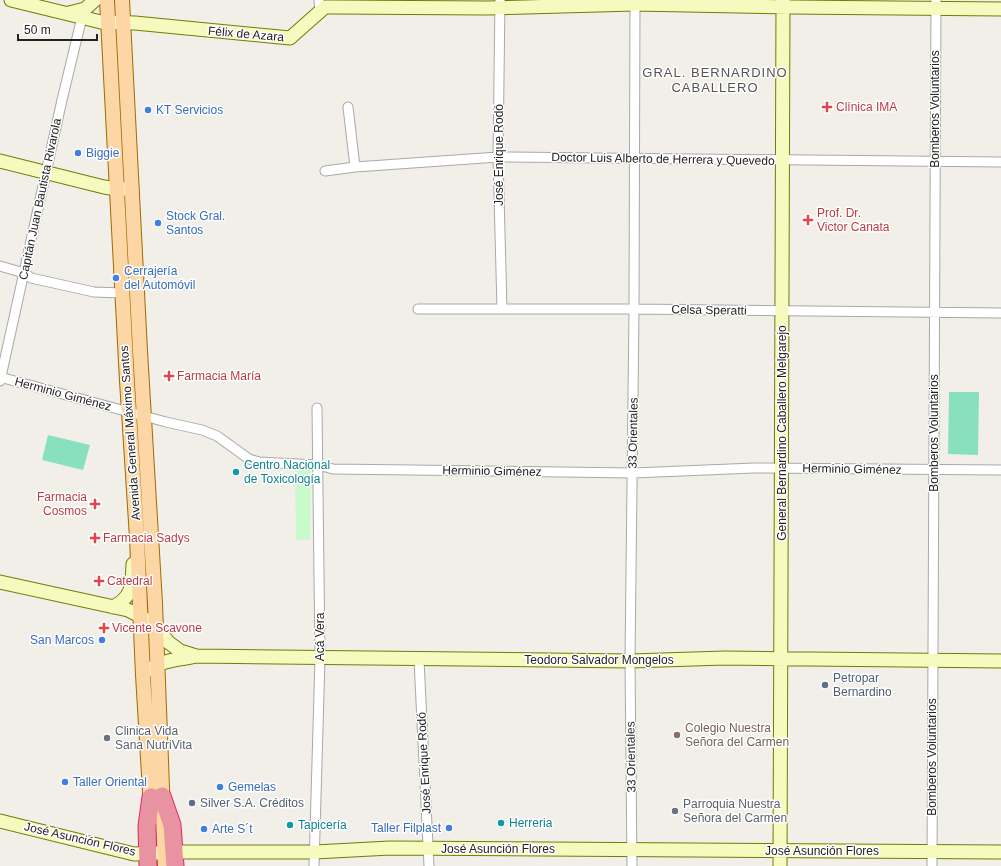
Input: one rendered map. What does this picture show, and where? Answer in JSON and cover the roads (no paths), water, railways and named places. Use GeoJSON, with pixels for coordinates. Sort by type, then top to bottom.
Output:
{"type":"FeatureCollection","features":[{"type":"Feature","properties":{"kind":"highway"},"geometry":{"type":"LineString","coordinates":[[156,796],[172,825],[160,859]]}},
{"type":"Feature","properties":{"kind":"highway"},"geometry":{"type":"LineString","coordinates":[[156,796],[147,826],[160,859]]}},
{"type":"Feature","properties":{"kind":"main road","name":"Avenida General Máximo Santos"},"geometry":{"type":"LineString","coordinates":[[107,0],[122,292],[137,538],[143,675],[156,796]]}},
{"type":"Feature","properties":{"kind":"main road","name":"Avenida General Máximo Santos"},"geometry":{"type":"LineString","coordinates":[[122,0],[141,372],[156,626],[156,796]]}},
{"type":"Feature","properties":{"kind":"street","name":"Félix de Azara"},"geometry":{"type":"LineString","coordinates":[[10,0],[109,23],[290,38],[319,6],[635,2],[936,4],[1001,9]]}},
{"type":"Feature","properties":{"kind":"street"},"geometry":{"type":"LineString","coordinates":[[67,14],[85,9],[95,0]]}},
{"type":"Feature","properties":{"kind":"street","name":"33 Orientales"},"geometry":{"type":"LineString","coordinates":[[632,866],[630,661],[633,473],[635,2]]}},
{"type":"Feature","properties":{"kind":"street","name":"General Bernardino Caballero Melgarejo"},"geometry":{"type":"LineString","coordinates":[[780,866],[783,3]]}},
{"type":"Feature","properties":{"kind":"street","name":"José Enrique Rodó"},"geometry":{"type":"LineString","coordinates":[[500,4],[498,157],[502,309]]}},
{"type":"Feature","properties":{"kind":"street","name":"Bomberos Voluntarios"},"geometry":{"type":"LineString","coordinates":[[932,866],[936,4]]}},
{"type":"Feature","properties":{"kind":"street","name":"Capitán Juan Bautista Rivarola"},"geometry":{"type":"LineString","coordinates":[[0,378],[82,16]]}},
{"type":"Feature","properties":{"kind":"street"},"geometry":{"type":"LineString","coordinates":[[348,107],[355,167]]}},
{"type":"Feature","properties":{"kind":"street","name":"Doctor Luis Alberto de Herrera y Quevedo"},"geometry":{"type":"LineString","coordinates":[[326,172],[355,167],[498,157],[1001,162]]}},
{"type":"Feature","properties":{"kind":"street"},"geometry":{"type":"LineString","coordinates":[[0,161],[117,189],[132,189]]}},
{"type":"Feature","properties":{"kind":"street"},"geometry":{"type":"LineString","coordinates":[[0,266],[24,272],[31,278],[94,292],[122,292]]}},
{"type":"Feature","properties":{"kind":"street","name":"Celsa Speratti"},"geometry":{"type":"LineString","coordinates":[[418,309],[634,309],[1001,313]]}},
{"type":"Feature","properties":{"kind":"street","name":"Herminio Giménez"},"geometry":{"type":"LineString","coordinates":[[0,378],[202,430],[217,436],[249,459],[259,462],[318,465],[333,469],[633,473],[754,468],[1001,470]]}},
{"type":"Feature","properties":{"kind":"street","name":"Acá Vera"},"geometry":{"type":"LineString","coordinates":[[314,866],[320,658],[316,408]]}},
{"type":"Feature","properties":{"kind":"street"},"geometry":{"type":"LineString","coordinates":[[113,607],[122,603],[127,598],[131,588],[133,551],[137,538]]}},
{"type":"Feature","properties":{"kind":"street","name":"Teodoro Salvador Mongelos"},"geometry":{"type":"LineString","coordinates":[[0,582],[128,610],[156,626],[168,642],[180,651],[197,656]]}},
{"type":"Feature","properties":{"kind":"street","name":"Teodoro Salvador Mongelos"},"geometry":{"type":"LineString","coordinates":[[143,675],[157,664],[168,660],[197,656],[419,660],[630,661],[725,658],[1001,661]]}},
{"type":"Feature","properties":{"kind":"street","name":"José Enrique Rodó"},"geometry":{"type":"LineString","coordinates":[[419,660],[428,866]]}},
{"type":"Feature","properties":{"kind":"street","name":"José Asunción Flores"},"geometry":{"type":"LineString","coordinates":[[0,821],[160,859],[390,848],[1001,852]]}},
{"type":"Feature","properties":{"kind":"place","name":"Clínica IMA"},"geometry":{"type":"Point","coordinates":[827,107]}},
{"type":"Feature","properties":{"kind":"place","name":"KT Servicios"},"geometry":{"type":"Point","coordinates":[148,110]}},
{"type":"Feature","properties":{"kind":"place","name":"Biggie"},"geometry":{"type":"Point","coordinates":[78,153]}},
{"type":"Feature","properties":{"kind":"place","name":"Prof. Dr. Victor Canata"},"geometry":{"type":"Point","coordinates":[808,220]}},
{"type":"Feature","properties":{"kind":"place","name":"Stock Gral. Santos"},"geometry":{"type":"Point","coordinates":[158,223]}},
{"type":"Feature","properties":{"kind":"place","name":"Cerrajería del Automóvil"},"geometry":{"type":"Point","coordinates":[116,278]}},
{"type":"Feature","properties":{"kind":"place","name":"Farmacia María"},"geometry":{"type":"Point","coordinates":[169,376]}},
{"type":"Feature","properties":{"kind":"place","name":"Centro Nacional de Toxicología"},"geometry":{"type":"Point","coordinates":[236,472]}},
{"type":"Feature","properties":{"kind":"place","name":"Farmacia Cosmos"},"geometry":{"type":"Point","coordinates":[95,504]}},
{"type":"Feature","properties":{"kind":"place","name":"Farmacia Sadys"},"geometry":{"type":"Point","coordinates":[95,538]}},
{"type":"Feature","properties":{"kind":"place","name":"Catedral"},"geometry":{"type":"Point","coordinates":[99,581]}},
{"type":"Feature","properties":{"kind":"place","name":"Vicente Scavone"},"geometry":{"type":"Point","coordinates":[104,628]}},
{"type":"Feature","properties":{"kind":"place","name":"San Marcos"},"geometry":{"type":"Point","coordinates":[102,640]}},
{"type":"Feature","properties":{"kind":"place","name":"Petropar Bernardino"},"geometry":{"type":"Point","coordinates":[825,685]}},
{"type":"Feature","properties":{"kind":"place","name":"Colegio Nuestra Señora del Carmen"},"geometry":{"type":"Point","coordinates":[677,735]}},
{"type":"Feature","properties":{"kind":"place","name":"Clinica Vida Sana NutriVita"},"geometry":{"type":"Point","coordinates":[107,738]}},
{"type":"Feature","properties":{"kind":"place","name":"Taller Oriental"},"geometry":{"type":"Point","coordinates":[65,782]}},
{"type":"Feature","properties":{"kind":"place","name":"Gemelas"},"geometry":{"type":"Point","coordinates":[220,787]}},
{"type":"Feature","properties":{"kind":"place","name":"Silver S.A. Créditos"},"geometry":{"type":"Point","coordinates":[192,803]}},
{"type":"Feature","properties":{"kind":"place","name":"Parroquia Nuestra Señora del Carmen"},"geometry":{"type":"Point","coordinates":[675,811]}},
{"type":"Feature","properties":{"kind":"place","name":"Herreria"},"geometry":{"type":"Point","coordinates":[501,823]}},
{"type":"Feature","properties":{"kind":"place","name":"Tapicería"},"geometry":{"type":"Point","coordinates":[290,825]}},
{"type":"Feature","properties":{"kind":"place","name":"Taller Filplast"},"geometry":{"type":"Point","coordinates":[449,828]}},
{"type":"Feature","properties":{"kind":"place","name":"Arte S´t"},"geometry":{"type":"Point","coordinates":[204,829]}},
{"type":"Feature","properties":{"kind":"district","name":"GRAL. BERNARDINO CABALLERO"},"geometry":{"type":"Point","coordinates":[715,80]}}]}
